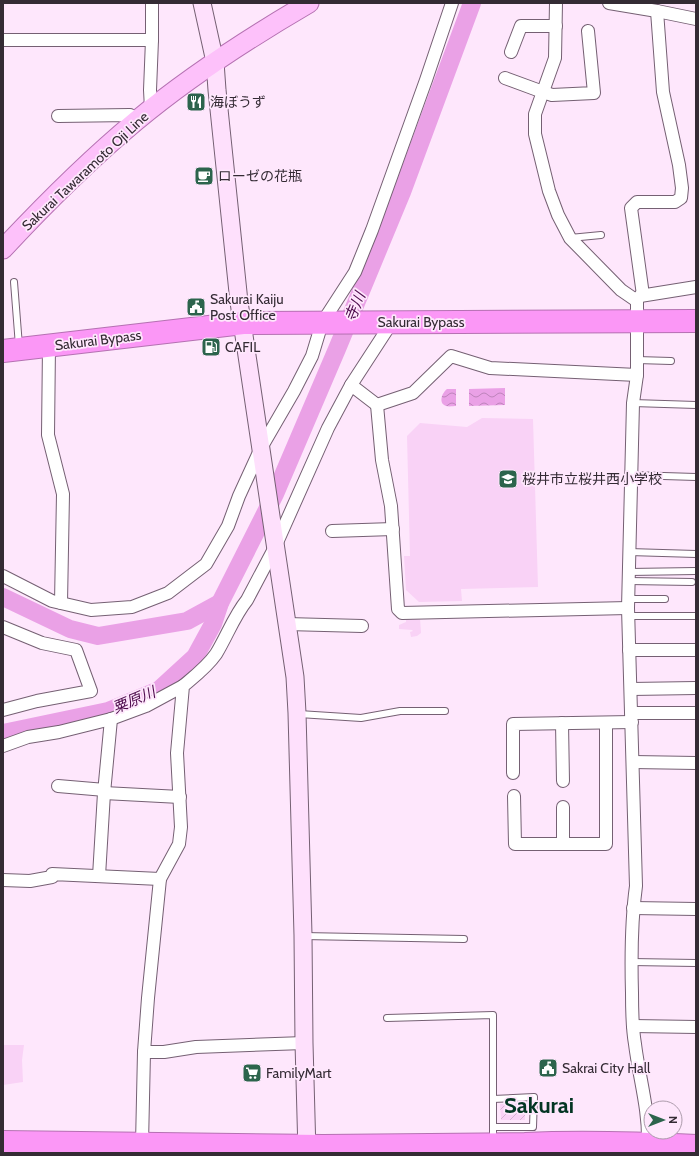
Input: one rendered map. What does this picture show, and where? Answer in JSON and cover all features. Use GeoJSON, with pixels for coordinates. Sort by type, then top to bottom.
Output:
{"type":"FeatureCollection","features":[{"type":"Feature","properties":{"kind":"highway","name":"Sakurai Bypass"},"geometry":{"type":"LineString","coordinates":[[11,350],[243,323],[388,322],[639,306],[696,320]]}},
{"type":"Feature","properties":{"kind":"highway"},"geometry":{"type":"LineString","coordinates":[[3,1142],[152,1147],[422,1149],[493,1136],[525,1149],[696,1146]]}},
{"type":"Feature","properties":{"kind":"main road","name":"Sakurai Tawaramoto Oji Line"},"geometry":{"type":"LineString","coordinates":[[3,249],[39,211],[98,154],[144,114],[239,45],[309,3]]}},
{"type":"Feature","properties":{"kind":"street"},"geometry":{"type":"LineString","coordinates":[[58,116],[144,114],[150,90],[152,3]]}},
{"type":"Feature","properties":{"kind":"street"},"geometry":{"type":"LineString","coordinates":[[202,3],[215,62],[238,294],[294,677],[297,714],[307,1149]]}},
{"type":"Feature","properties":{"kind":"street"},"geometry":{"type":"LineString","coordinates":[[3,576],[52,601],[91,610],[132,608],[168,593],[206,564],[228,526],[239,496],[312,356],[324,323],[355,272],[426,80],[452,3]]}},
{"type":"Feature","properties":{"kind":"street"},"geometry":{"type":"LineString","coordinates":[[556,3],[555,58],[535,114],[535,134],[549,191],[558,215],[570,238],[621,290],[639,306]]}},
{"type":"Feature","properties":{"kind":"street"},"geometry":{"type":"LineString","coordinates":[[609,3],[696,19]]}},
{"type":"Feature","properties":{"kind":"street"},"geometry":{"type":"LineString","coordinates":[[648,1148],[649,1130],[633,1026],[631,962],[633,908],[636,886],[628,608],[633,403],[637,375],[639,306],[631,208],[637,202],[675,202],[681,198],[682,188],[679,165],[663,92],[656,11]]}},
{"type":"Feature","properties":{"kind":"street"},"geometry":{"type":"LineString","coordinates":[[511,52],[521,26],[556,26]]}},
{"type":"Feature","properties":{"kind":"street"},"geometry":{"type":"LineString","coordinates":[[505,78],[552,95],[594,92],[588,30]]}},
{"type":"Feature","properties":{"kind":"street"},"geometry":{"type":"LineString","coordinates":[[3,40],[152,40]]}},
{"type":"Feature","properties":{"kind":"street"},"geometry":{"type":"LineString","coordinates":[[639,306],[696,287]]}},
{"type":"Feature","properties":{"kind":"street"},"geometry":{"type":"LineString","coordinates":[[3,746],[28,737],[59,732],[111,719],[146,706],[182,686],[204,668],[215,654],[241,607],[247,600],[275,544],[328,428],[388,322]]}},
{"type":"Feature","properties":{"kind":"street"},"geometry":{"type":"LineString","coordinates":[[48,346],[48,435],[63,494],[61,603]]}},
{"type":"Feature","properties":{"kind":"street"},"geometry":{"type":"LineString","coordinates":[[376,405],[413,393],[451,356],[490,368],[637,375]]}},
{"type":"Feature","properties":{"kind":"street"},"geometry":{"type":"LineString","coordinates":[[351,385],[376,405],[382,460],[391,506],[398,609],[402,614],[628,608]]}},
{"type":"Feature","properties":{"kind":"street"},"geometry":{"type":"LineString","coordinates":[[332,531],[393,529]]}},
{"type":"Feature","properties":{"kind":"street"},"geometry":{"type":"LineString","coordinates":[[287,624],[362,626]]}},
{"type":"Feature","properties":{"kind":"street"},"geometry":{"type":"LineString","coordinates":[[3,627],[42,643],[76,650],[91,691],[37,701],[3,710]]}},
{"type":"Feature","properties":{"kind":"street"},"geometry":{"type":"LineString","coordinates":[[630,650],[696,650]]}},
{"type":"Feature","properties":{"kind":"street"},"geometry":{"type":"LineString","coordinates":[[152,1147],[144,1052],[160,879],[179,844],[181,828],[177,753],[182,686]]}},
{"type":"Feature","properties":{"kind":"street"},"geometry":{"type":"LineString","coordinates":[[631,689],[696,688]]}},
{"type":"Feature","properties":{"kind":"street"},"geometry":{"type":"LineString","coordinates":[[514,773],[513,724],[606,723],[632,718],[696,713]]}},
{"type":"Feature","properties":{"kind":"street"},"geometry":{"type":"LineString","coordinates":[[99,876],[111,719]]}},
{"type":"Feature","properties":{"kind":"street"},"geometry":{"type":"LineString","coordinates":[[562,723],[563,781]]}},
{"type":"Feature","properties":{"kind":"street"},"geometry":{"type":"LineString","coordinates":[[514,796],[515,844],[606,844],[606,723]]}},
{"type":"Feature","properties":{"kind":"street"},"geometry":{"type":"LineString","coordinates":[[633,762],[696,763]]}},
{"type":"Feature","properties":{"kind":"street"},"geometry":{"type":"LineString","coordinates":[[58,786],[180,797]]}},
{"type":"Feature","properties":{"kind":"street"},"geometry":{"type":"LineString","coordinates":[[563,807],[563,844]]}},
{"type":"Feature","properties":{"kind":"street"},"geometry":{"type":"LineString","coordinates":[[3,880],[30,881],[52,878],[52,874],[160,879]]}},
{"type":"Feature","properties":{"kind":"street"},"geometry":{"type":"LineString","coordinates":[[633,908],[696,909]]}},
{"type":"Feature","properties":{"kind":"street"},"geometry":{"type":"LineString","coordinates":[[633,1026],[696,1027]]}},
{"type":"Feature","properties":{"kind":"street"},"geometry":{"type":"LineString","coordinates":[[144,1052],[164,1052],[196,1047],[304,1043]]}},
{"type":"Feature","properties":{"kind":"lane"},"geometry":{"type":"LineString","coordinates":[[570,238],[601,234]]}},
{"type":"Feature","properties":{"kind":"lane"},"geometry":{"type":"LineString","coordinates":[[11,350],[14,282]]}},
{"type":"Feature","properties":{"kind":"lane"},"geometry":{"type":"LineString","coordinates":[[637,360],[671,361]]}},
{"type":"Feature","properties":{"kind":"lane"},"geometry":{"type":"LineString","coordinates":[[633,403],[696,404]]}},
{"type":"Feature","properties":{"kind":"lane"},"geometry":{"type":"LineString","coordinates":[[631,475],[696,476]]}},
{"type":"Feature","properties":{"kind":"lane"},"geometry":{"type":"LineString","coordinates":[[630,552],[696,554]]}},
{"type":"Feature","properties":{"kind":"lane"},"geometry":{"type":"LineString","coordinates":[[629,576],[696,571]]}},
{"type":"Feature","properties":{"kind":"lane"},"geometry":{"type":"LineString","coordinates":[[629,576],[692,582]]}},
{"type":"Feature","properties":{"kind":"lane"},"geometry":{"type":"LineString","coordinates":[[628,608],[665,599]]}},
{"type":"Feature","properties":{"kind":"lane"},"geometry":{"type":"LineString","coordinates":[[628,608],[696,616]]}},
{"type":"Feature","properties":{"kind":"lane"},"geometry":{"type":"LineString","coordinates":[[297,714],[361,718],[400,711],[445,711]]}},
{"type":"Feature","properties":{"kind":"lane"},"geometry":{"type":"LineString","coordinates":[[303,936],[464,938]]}},
{"type":"Feature","properties":{"kind":"lane"},"geometry":{"type":"LineString","coordinates":[[631,962],[696,963]]}},
{"type":"Feature","properties":{"kind":"lane"},"geometry":{"type":"LineString","coordinates":[[387,1018],[493,1015],[493,1099],[493,1136],[533,1127],[534,1098],[493,1099]]}},
{"type":"Feature","properties":{"kind":"shaded area"},"geometry":{"type":"Polygon","coordinates":[[[482,418],[533,419],[538,587],[461,589],[462,601],[419,602],[406,590],[404,556],[410,556],[407,436],[420,423],[467,427],[482,418]]]}},
{"type":"Feature","properties":{"kind":"shaded area"},"geometry":{"type":"Polygon","coordinates":[[[406,617],[420,618],[421,633],[417,636],[411,637],[410,632],[413,631],[412,630],[399,629],[399,625],[406,622],[406,617]]]}},
{"type":"Feature","properties":{"kind":"shaded area"},"geometry":{"type":"Polygon","coordinates":[[[3,1045],[24,1045],[22,1060],[23,1082],[3,1085],[3,1045]]]}},
{"type":"Feature","properties":{"kind":"shaded area"},"geometry":{"type":"Polygon","coordinates":[[[525,1103],[525,1120],[501,1120],[500,1104],[525,1103]]]}},
{"type":"Feature","properties":{"kind":"water"},"geometry":{"type":"Polygon","coordinates":[[[505,388],[505,405],[469,406],[469,389],[505,388]]]}},
{"type":"Feature","properties":{"kind":"water"},"geometry":{"type":"Polygon","coordinates":[[[447,389],[456,389],[456,406],[446,406],[442,403],[442,395],[447,389]]]}},
{"type":"Feature","properties":{"kind":"waterway","name":"寺川"},"geometry":{"type":"LineString","coordinates":[[3,733],[108,711],[159,690],[195,657],[213,624],[220,603],[275,494],[337,349],[402,192],[472,3]]}},
{"type":"Feature","properties":{"kind":"waterway"},"geometry":{"type":"LineString","coordinates":[[3,597],[70,629],[98,636],[187,621],[220,603]]}},
{"type":"Feature","properties":{"kind":"place","name":"海ぼうず"},"geometry":{"type":"Point","coordinates":[196,102]}},
{"type":"Feature","properties":{"kind":"place","name":"ローゼの花瓶"},"geometry":{"type":"Point","coordinates":[204,176]}},
{"type":"Feature","properties":{"kind":"place","name":"Sakurai Kaiju Post Office"},"geometry":{"type":"Point","coordinates":[196,307]}},
{"type":"Feature","properties":{"kind":"place","name":"CAFIL"},"geometry":{"type":"Point","coordinates":[211,347]}},
{"type":"Feature","properties":{"kind":"place","name":"桜井市立桜井西小学校"},"geometry":{"type":"Point","coordinates":[508,479]}},
{"type":"Feature","properties":{"kind":"place","name":"Sakrai City Hall"},"geometry":{"type":"Point","coordinates":[548,1068]}},
{"type":"Feature","properties":{"kind":"place","name":"FamilyMart"},"geometry":{"type":"Point","coordinates":[252,1073]}},
{"type":"Feature","properties":{"kind":"district","name":"Sakurai"},"geometry":{"type":"Point","coordinates":[539,1105]}},
{"type":"Feature","properties":{"kind":"water label","name":"粟原川"},"geometry":{"type":"Point","coordinates":[134,700]}}]}
